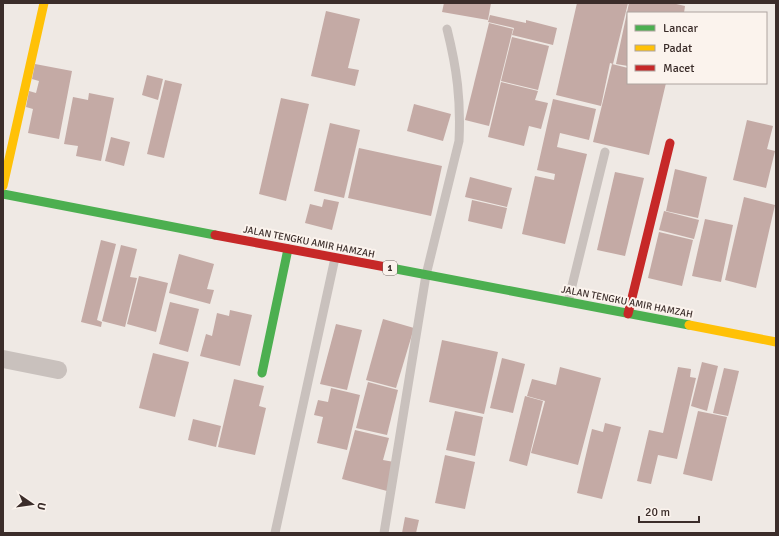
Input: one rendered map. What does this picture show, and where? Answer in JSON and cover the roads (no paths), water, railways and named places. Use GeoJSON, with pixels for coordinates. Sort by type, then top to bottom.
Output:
{"type":"FeatureCollection","features":[{"type":"Feature","properties":{"kind":"main road"},"geometry":{"type":"LineString","coordinates":[[3,186],[44,3]]}},
{"type":"Feature","properties":{"kind":"main road"},"geometry":{"type":"LineString","coordinates":[[628,314],[670,143]]}},
{"type":"Feature","properties":{"kind":"main road","name":"JALAN TENGKU AMIR HAMZAH"},"geometry":{"type":"LineString","coordinates":[[3,194],[776,342]]}},
{"type":"Feature","properties":{"kind":"main road"},"geometry":{"type":"LineString","coordinates":[[262,373],[288,249]]}},
{"type":"Feature","properties":{"kind":"street"},"geometry":{"type":"LineString","coordinates":[[3,359],[58,370]]}},
{"type":"Feature","properties":{"kind":"lane"},"geometry":{"type":"LineString","coordinates":[[384,533],[426,275],[459,141],[460,116],[458,78],[447,29]]}},
{"type":"Feature","properties":{"kind":"lane"},"geometry":{"type":"LineString","coordinates":[[568,302],[605,152]]}},
{"type":"Feature","properties":{"kind":"lane"},"geometry":{"type":"LineString","coordinates":[[275,533],[335,258]]}}]}
